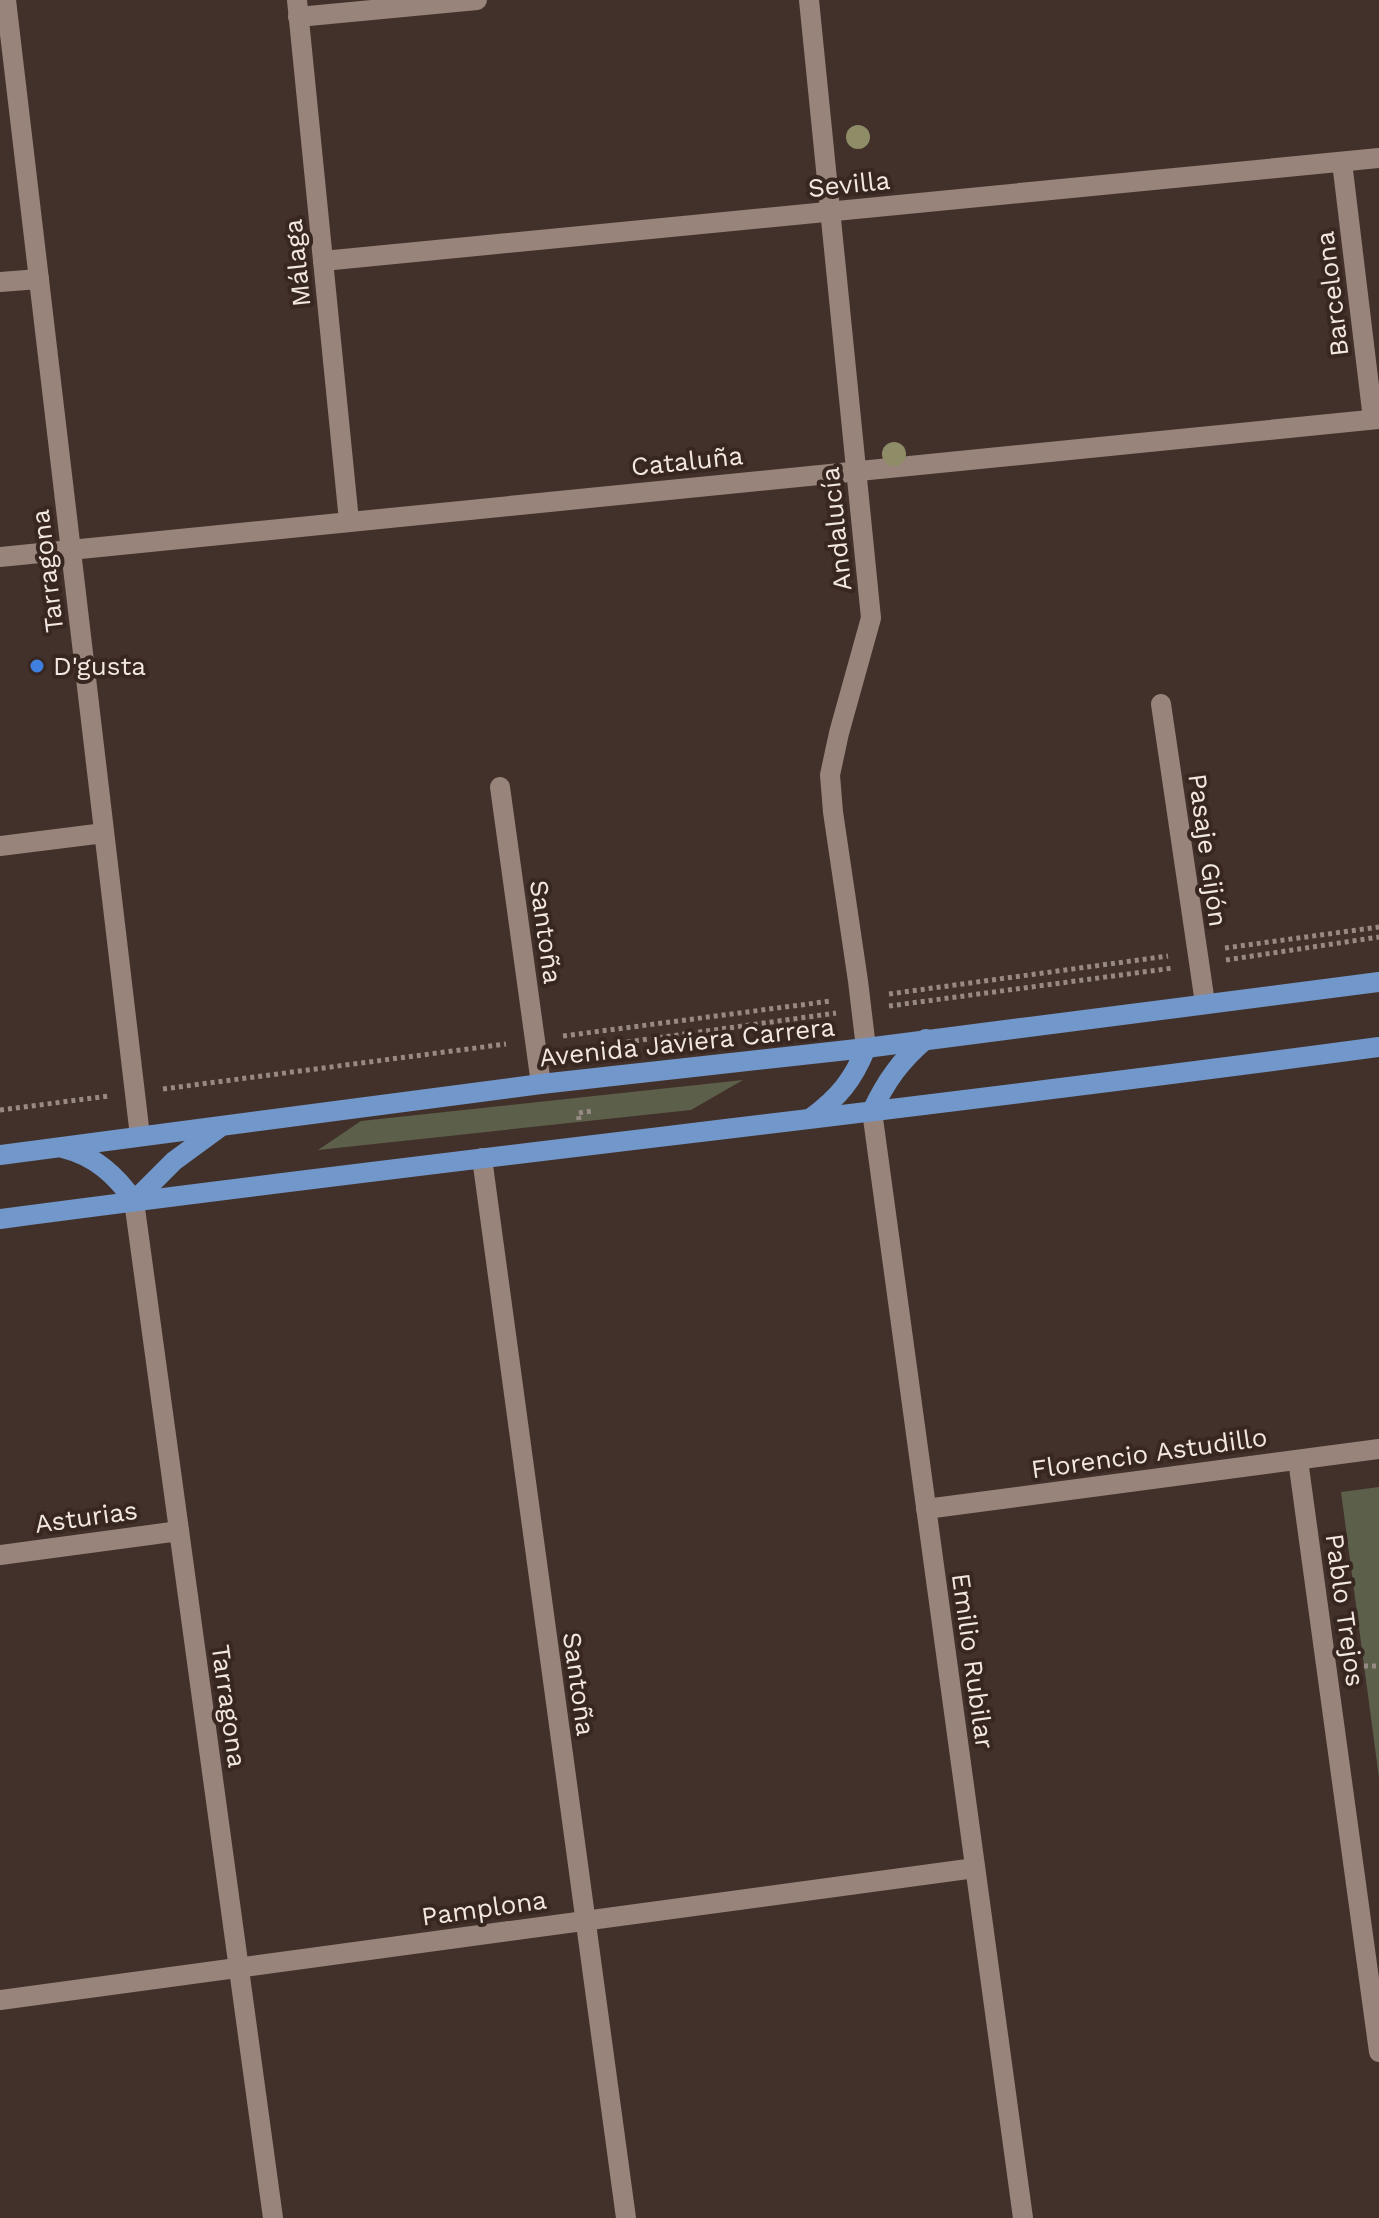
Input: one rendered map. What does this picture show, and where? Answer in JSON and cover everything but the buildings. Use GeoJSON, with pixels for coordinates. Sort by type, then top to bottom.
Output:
{"type":"FeatureCollection","features":[{"type":"Feature","properties":{"kind":"main road","name":"Avenida Javiera Carrera"},"geometry":{"type":"LineString","coordinates":[[0,1155],[541,1084],[866,1048],[1379,982]]}},
{"type":"Feature","properties":{"kind":"main road"},"geometry":{"type":"LineString","coordinates":[[872,1111],[891,1074],[926,1039]]}},
{"type":"Feature","properties":{"kind":"main road"},"geometry":{"type":"LineString","coordinates":[[0,1219],[1166,1076],[1379,1047]]}},
{"type":"Feature","properties":{"kind":"main road"},"geometry":{"type":"LineString","coordinates":[[811,1118],[848,1084],[866,1048]]}},
{"type":"Feature","properties":{"kind":"main road"},"geometry":{"type":"LineString","coordinates":[[134,1201],[174,1161],[222,1125]]}},
{"type":"Feature","properties":{"kind":"main road"},"geometry":{"type":"LineString","coordinates":[[59,1147],[85,1155],[105,1167],[134,1201]]}},
{"type":"Feature","properties":{"kind":"street","name":"Tarragona"},"geometry":{"type":"LineString","coordinates":[[6,0],[140,1136]]}},
{"type":"Feature","properties":{"kind":"street"},"geometry":{"type":"LineString","coordinates":[[298,8],[477,0]]}},
{"type":"Feature","properties":{"kind":"street","name":"Andalucía"},"geometry":{"type":"LineString","coordinates":[[809,0],[871,618],[830,775],[866,1048]]}},
{"type":"Feature","properties":{"kind":"street","name":"Málaga"},"geometry":{"type":"LineString","coordinates":[[298,8],[349,521]]}},
{"type":"Feature","properties":{"kind":"street","name":"Sevilla"},"geometry":{"type":"LineString","coordinates":[[323,261],[1379,158]]}},
{"type":"Feature","properties":{"kind":"street","name":"Barcelona"},"geometry":{"type":"LineString","coordinates":[[1342,162],[1376,419]]}},
{"type":"Feature","properties":{"kind":"street"},"geometry":{"type":"LineString","coordinates":[[0,282],[39,279]]}},
{"type":"Feature","properties":{"kind":"street","name":"Cataluña"},"geometry":{"type":"LineString","coordinates":[[0,557],[1376,419]]}},
{"type":"Feature","properties":{"kind":"street","name":"Pasaje Gijón"},"geometry":{"type":"LineString","coordinates":[[1161,704],[1205,1003]]}},
{"type":"Feature","properties":{"kind":"street","name":"Santoña"},"geometry":{"type":"LineString","coordinates":[[500,787],[541,1084]]}},
{"type":"Feature","properties":{"kind":"street"},"geometry":{"type":"LineString","coordinates":[[0,846],[104,833]]}},
{"type":"Feature","properties":{"kind":"street","name":"Emilio Rubilar"},"geometry":{"type":"LineString","coordinates":[[872,1111],[1023,2218]]}},
{"type":"Feature","properties":{"kind":"street","name":"Santoña"},"geometry":{"type":"LineString","coordinates":[[482,1158],[626,2218]]}},
{"type":"Feature","properties":{"kind":"street","name":"Tarragona"},"geometry":{"type":"LineString","coordinates":[[134,1201],[273,2218]]}},
{"type":"Feature","properties":{"kind":"street","name":"Florencio Astudillo"},"geometry":{"type":"LineString","coordinates":[[926,1509],[1379,1449]]}},
{"type":"Feature","properties":{"kind":"street","name":"Pablo Trejos"},"geometry":{"type":"LineString","coordinates":[[1298,1460],[1370,1923],[1379,2052]]}},
{"type":"Feature","properties":{"kind":"street","name":"Asturias"},"geometry":{"type":"LineString","coordinates":[[0,1555],[179,1531]]}},
{"type":"Feature","properties":{"kind":"street","name":"Pamplona"},"geometry":{"type":"LineString","coordinates":[[0,2000],[975,1868]]}},
{"type":"Feature","properties":{"kind":"path"},"geometry":{"type":"LineString","coordinates":[[1167,969],[1198,958],[1379,927]]}},
{"type":"Feature","properties":{"kind":"path"},"geometry":{"type":"LineString","coordinates":[[0,1110],[860,998],[1379,937]]}},
{"type":"Feature","properties":{"kind":"green space"},"geometry":{"type":"Polygon","coordinates":[[[743,1080],[691,1110],[318,1150],[361,1121],[743,1080]]]}},
{"type":"Feature","properties":{"kind":"green space"},"geometry":{"type":"Polygon","coordinates":[[[1379,1487],[1379,1778],[1341,1492],[1379,1487]]]}},
{"type":"Feature","properties":{"kind":"place","name":"D'gusta"},"geometry":{"type":"Point","coordinates":[37,666]}}]}
